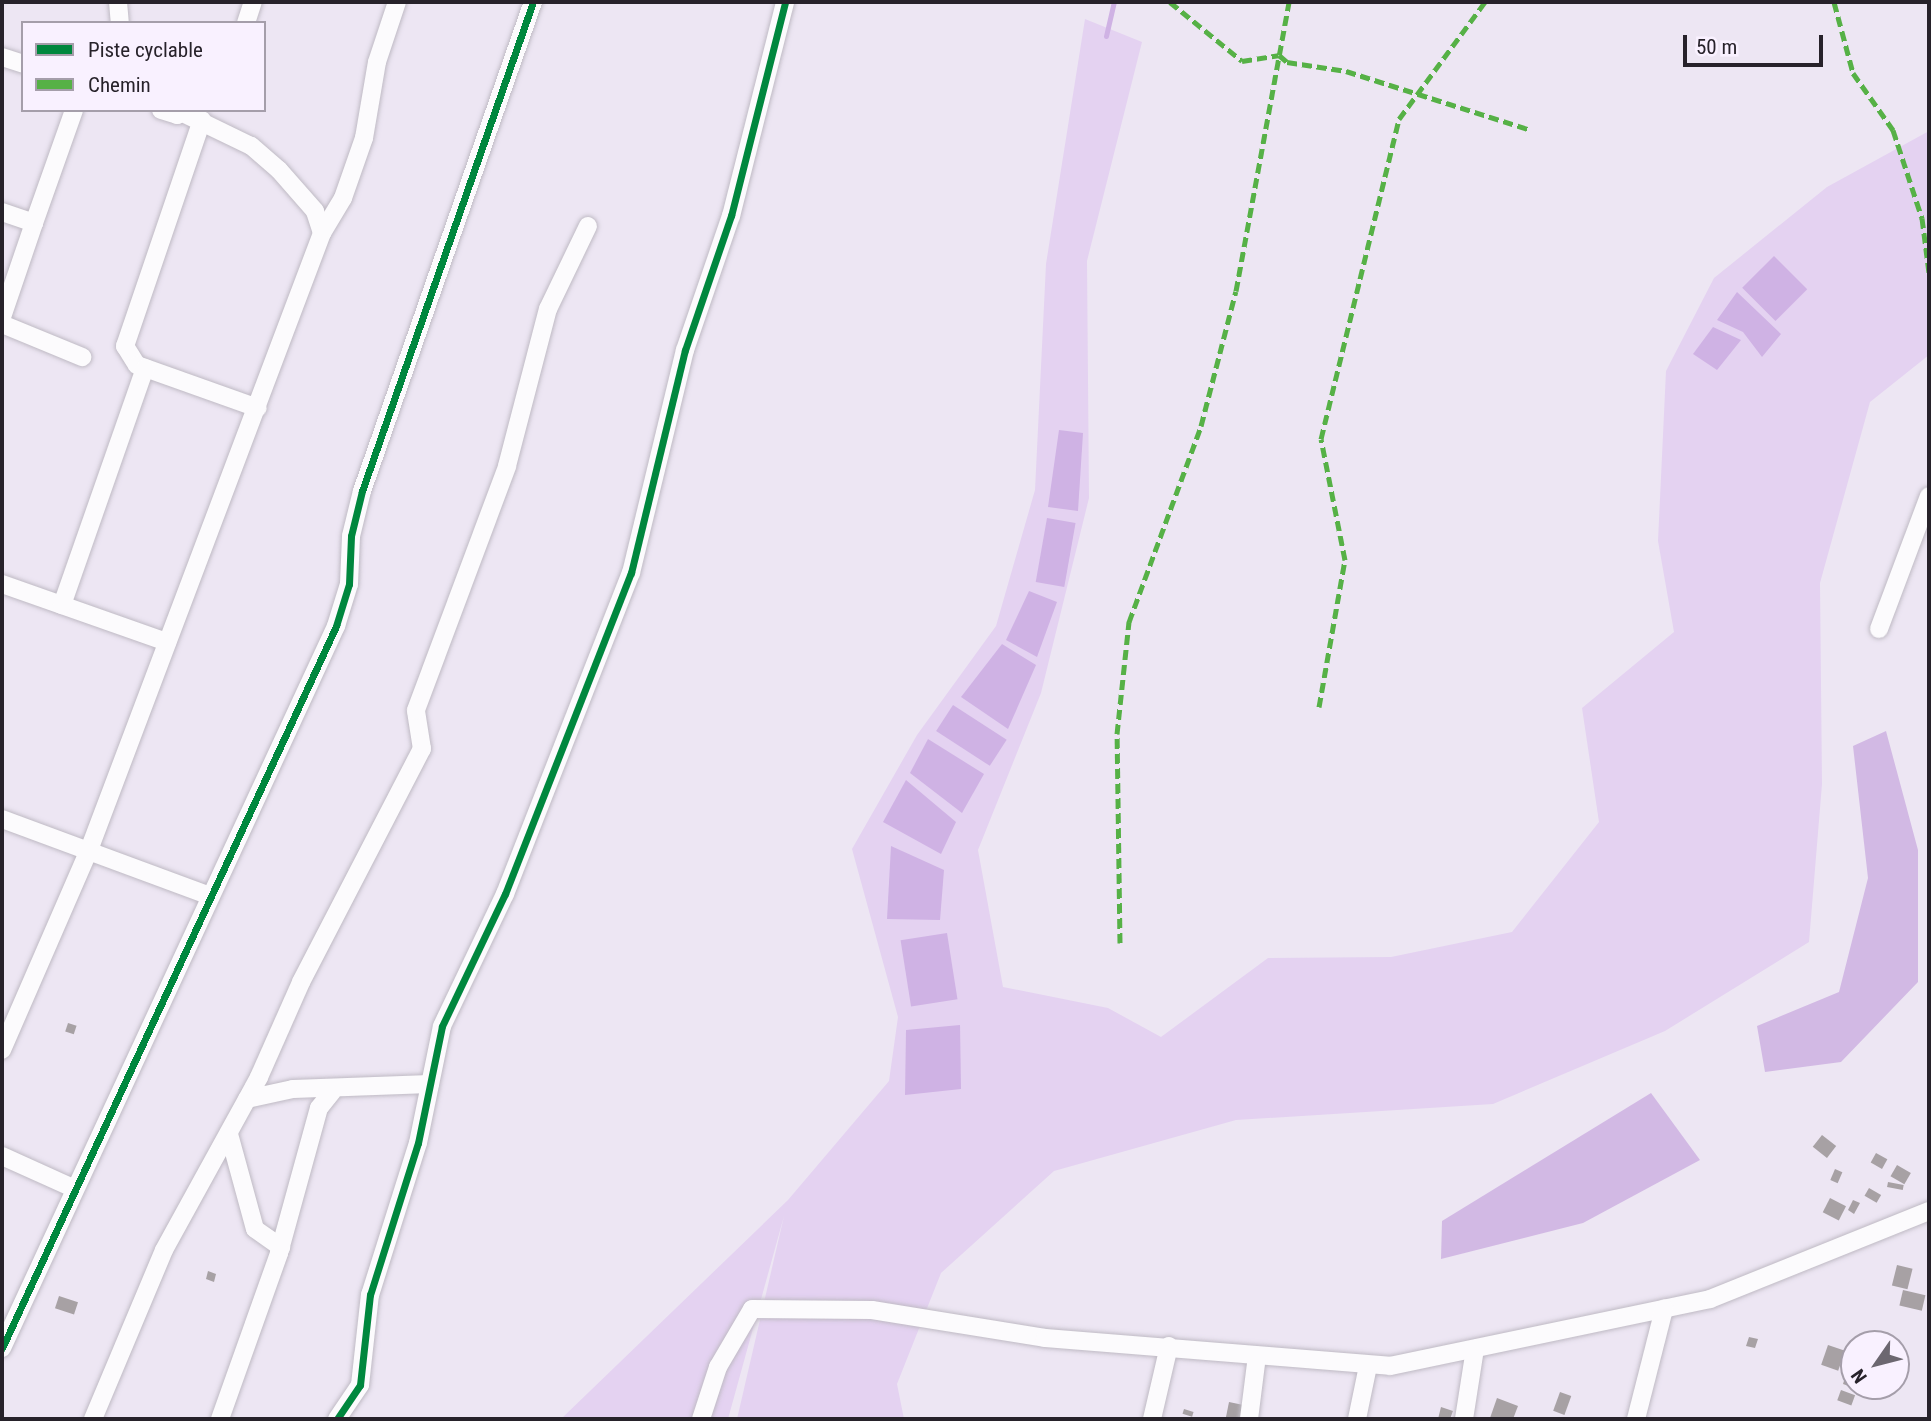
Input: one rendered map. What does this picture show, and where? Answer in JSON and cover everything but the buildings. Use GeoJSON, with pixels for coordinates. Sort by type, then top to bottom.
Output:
{"type":"FeatureCollection","features":[{"type":"Feature","properties":{"kind":"street"},"geometry":{"type":"LineString","coordinates":[[118,2],[120,21]]}},
{"type":"Feature","properties":{"kind":"street"},"geometry":{"type":"LineString","coordinates":[[247,21],[253,2]]}},
{"type":"Feature","properties":{"kind":"street"},"geometry":{"type":"LineString","coordinates":[[2,1050],[89,850],[322,233],[364,138],[377,62],[397,2]]}},
{"type":"Feature","properties":{"kind":"street"},"geometry":{"type":"LineString","coordinates":[[2,1348],[336,626],[349,584],[351,536],[362,491],[533,2]]}},
{"type":"Feature","properties":{"kind":"street"},"geometry":{"type":"LineString","coordinates":[[337,1419],[360,1385],[370,1295],[430,1084],[442,1026],[505,894],[631,572],[685,350],[731,216],[785,2]]}},
{"type":"Feature","properties":{"kind":"street"},"geometry":{"type":"LineString","coordinates":[[2,57],[21,63]]}},
{"type":"Feature","properties":{"kind":"street"},"geometry":{"type":"LineString","coordinates":[[2,317],[73,112]]}},
{"type":"Feature","properties":{"kind":"street"},"geometry":{"type":"LineString","coordinates":[[187,112],[212,119],[279,170],[315,211],[322,233]]}},
{"type":"Feature","properties":{"kind":"street"},"geometry":{"type":"LineString","coordinates":[[212,119],[125,337],[127,354],[145,368],[258,408]]}},
{"type":"Feature","properties":{"kind":"street"},"geometry":{"type":"LineString","coordinates":[[2,212],[34,223]]}},
{"type":"Feature","properties":{"kind":"street"},"geometry":{"type":"LineString","coordinates":[[93,1419],[164,1250],[247,1100],[422,749],[416,710],[507,466],[548,309],[588,226]]}},
{"type":"Feature","properties":{"kind":"street"},"geometry":{"type":"LineString","coordinates":[[2,324],[82,357]]}},
{"type":"Feature","properties":{"kind":"street"},"geometry":{"type":"LineString","coordinates":[[62,605],[145,368]]}},
{"type":"Feature","properties":{"kind":"street"},"geometry":{"type":"LineString","coordinates":[[1878,629],[1929,496]]}},
{"type":"Feature","properties":{"kind":"street"},"geometry":{"type":"LineString","coordinates":[[2,584],[167,642]]}},
{"type":"Feature","properties":{"kind":"street"},"geometry":{"type":"LineString","coordinates":[[2,819],[211,896]]}},
{"type":"Feature","properties":{"kind":"street"},"geometry":{"type":"LineString","coordinates":[[247,1100],[293,1088],[332,1092],[360,1083],[430,1084]]}},
{"type":"Feature","properties":{"kind":"street"},"geometry":{"type":"LineString","coordinates":[[220,1419],[281,1247],[315,1121],[332,1092]]}},
{"type":"Feature","properties":{"kind":"street"},"geometry":{"type":"LineString","coordinates":[[229,1134],[255,1229],[281,1247]]}},
{"type":"Feature","properties":{"kind":"street"},"geometry":{"type":"LineString","coordinates":[[2,1156],[75,1189]]}},
{"type":"Feature","properties":{"kind":"street"},"geometry":{"type":"LineString","coordinates":[[701,1419],[718,1367],[752,1309],[872,1310],[1045,1338],[1169,1346],[1368,1366],[1417,1363],[1664,1309],[1785,1272],[1929,1211]]}},
{"type":"Feature","properties":{"kind":"street"},"geometry":{"type":"LineString","coordinates":[[1636,1419],[1664,1309]]}},
{"type":"Feature","properties":{"kind":"street"},"geometry":{"type":"LineString","coordinates":[[1152,1419],[1169,1346]]}},
{"type":"Feature","properties":{"kind":"street"},"geometry":{"type":"LineString","coordinates":[[1464,1419],[1475,1349]]}},
{"type":"Feature","properties":{"kind":"street"},"geometry":{"type":"LineString","coordinates":[[1249,1419],[1257,1356]]}},
{"type":"Feature","properties":{"kind":"street"},"geometry":{"type":"LineString","coordinates":[[1357,1419],[1368,1366]]}},
{"type":"Feature","properties":{"kind":"shaded area"},"geometry":{"type":"Polygon","coordinates":[[[1085,19],[1142,42],[1087,261],[1089,498],[1041,693],[978,850],[1003,987],[1108,1008],[1161,1037],[1268,958],[1391,957],[1512,932],[1599,822],[1582,708],[1674,632],[1658,541],[1666,371],[1714,278],[1827,187],[1929,131],[1929,355],[1870,402],[1820,583],[1822,784],[1809,942],[1665,1031],[1493,1104],[1236,1120],[1054,1171],[941,1273],[897,1384],[904,1419],[737,1419],[784,1216],[728,1419],[561,1419],[788,1200],[889,1081],[898,1017],[852,849],[917,735],[996,626],[1035,490],[1046,264],[1085,19]]]}},
{"type":"Feature","properties":{"kind":"shaded area"},"geometry":{"type":"Polygon","coordinates":[[[1774,256],[1807,289],[1775,321],[1742,288],[1774,256]]]}},
{"type":"Feature","properties":{"kind":"shaded area"},"geometry":{"type":"Polygon","coordinates":[[[1737,292],[1781,334],[1762,357],[1743,332],[1717,320],[1737,292]]]}},
{"type":"Feature","properties":{"kind":"shaded area"},"geometry":{"type":"Polygon","coordinates":[[[1713,327],[1741,340],[1717,370],[1693,354],[1713,327]]]}},
{"type":"Feature","properties":{"kind":"shaded area"},"geometry":{"type":"Polygon","coordinates":[[[1059,430],[1083,433],[1078,511],[1048,507],[1059,430]]]}},
{"type":"Feature","properties":{"kind":"shaded area"},"geometry":{"type":"Polygon","coordinates":[[[1047,518],[1076,523],[1064,587],[1036,582],[1047,518]]]}},
{"type":"Feature","properties":{"kind":"shaded area"},"geometry":{"type":"Polygon","coordinates":[[[1029,591],[1057,602],[1037,657],[1006,640],[1029,591]]]}},
{"type":"Feature","properties":{"kind":"shaded area"},"geometry":{"type":"Polygon","coordinates":[[[1002,644],[1036,665],[1008,729],[961,697],[1002,644]]]}},
{"type":"Feature","properties":{"kind":"shaded area"},"geometry":{"type":"Polygon","coordinates":[[[953,705],[1007,740],[990,766],[936,731],[953,705]]]}},
{"type":"Feature","properties":{"kind":"shaded area"},"geometry":{"type":"Polygon","coordinates":[[[1886,731],[1918,850],[1918,982],[1841,1062],[1765,1072],[1757,1026],[1839,992],[1868,878],[1853,746],[1886,731]]]}},
{"type":"Feature","properties":{"kind":"shaded area"},"geometry":{"type":"Polygon","coordinates":[[[928,739],[984,774],[962,813],[910,773],[928,739]]]}},
{"type":"Feature","properties":{"kind":"shaded area"},"geometry":{"type":"Polygon","coordinates":[[[906,780],[956,822],[941,854],[883,822],[906,780]]]}},
{"type":"Feature","properties":{"kind":"shaded area"},"geometry":{"type":"Polygon","coordinates":[[[891,846],[944,870],[940,920],[887,919],[891,846]]]}},
{"type":"Feature","properties":{"kind":"shaded area"},"geometry":{"type":"Polygon","coordinates":[[[947,933],[957,999],[911,1007],[901,940],[947,933]]]}},
{"type":"Feature","properties":{"kind":"shaded area"},"geometry":{"type":"Polygon","coordinates":[[[960,1025],[961,1089],[905,1095],[906,1030],[960,1025]]]}},
{"type":"Feature","properties":{"kind":"shaded area"},"geometry":{"type":"Polygon","coordinates":[[[1651,1093],[1700,1160],[1583,1223],[1441,1259],[1442,1221],[1651,1093]]]}},
{"type":"Feature","properties":{"kind":"waterway"},"geometry":{"type":"LineString","coordinates":[[1106,36],[1114,2]]}},
{"type":"Feature","properties":{"kind":"marked path"},"geometry":{"type":"LineString","coordinates":[[1170,2],[1242,61],[1279,55],[1287,62],[1346,71],[1528,129]]}},
{"type":"Feature","properties":{"kind":"marked path"},"geometry":{"type":"LineString","coordinates":[[1120,943],[1117,734],[1129,622],[1201,426],[1236,291],[1289,2]]}},
{"type":"Feature","properties":{"kind":"marked path"},"geometry":{"type":"LineString","coordinates":[[1319,707],[1345,560],[1321,439],[1399,119],[1485,2]]}},
{"type":"Feature","properties":{"kind":"marked path"},"geometry":{"type":"LineString","coordinates":[[1834,2],[1853,73],[1893,130],[1922,218],[1929,273]]}},
{"type":"Feature","properties":{"kind":"cycle path"},"geometry":{"type":"LineString","coordinates":[[2,1348],[336,626],[349,584],[351,536],[362,491],[533,2]]}},
{"type":"Feature","properties":{"kind":"cycle path"},"geometry":{"type":"LineString","coordinates":[[337,1419],[360,1385],[370,1295],[418,1143],[442,1026],[505,894],[631,573],[685,350],[731,216],[785,2]]}}]}
